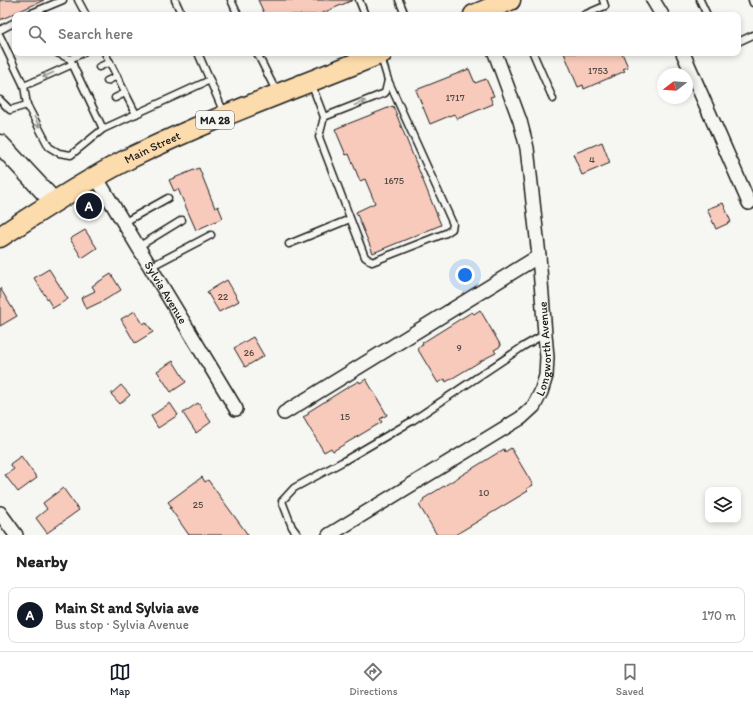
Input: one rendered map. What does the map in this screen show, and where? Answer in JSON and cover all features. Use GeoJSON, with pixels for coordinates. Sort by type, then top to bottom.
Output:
{"type":"FeatureCollection","features":[{"type":"Feature","properties":{"kind":"main road"},"geometry":{"type":"LineString","coordinates":[[483,12],[510,0]]}},
{"type":"Feature","properties":{"kind":"main road","name":"Main Street"},"geometry":{"type":"LineString","coordinates":[[0,236],[54,202],[136,155],[225,116],[374,56]]}},
{"type":"Feature","properties":{"kind":"main road"},"geometry":{"type":"LineString","coordinates":[[0,144],[54,202]]}},
{"type":"Feature","properties":{"kind":"street"},"geometry":{"type":"LineString","coordinates":[[653,0],[660,12]]}},
{"type":"Feature","properties":{"kind":"street","name":"Longworth Avenue"},"geometry":{"type":"LineString","coordinates":[[328,535],[521,418],[534,406],[541,392],[546,376],[547,357],[540,256],[527,148],[520,121],[496,56]]}},
{"type":"Feature","properties":{"kind":"street"},"geometry":{"type":"LineString","coordinates":[[684,56],[749,203]]}},
{"type":"Feature","properties":{"kind":"street","name":"Sylvia Avenue"},"geometry":{"type":"LineString","coordinates":[[96,177],[236,409]]}},
{"type":"Feature","properties":{"kind":"street"},"geometry":{"type":"LineString","coordinates":[[284,413],[540,256]]}},
{"type":"Feature","properties":{"kind":"street"},"geometry":{"type":"LineString","coordinates":[[0,513],[15,535]]}},
{"type":"Feature","properties":{"kind":"lane"},"geometry":{"type":"LineString","coordinates":[[40,12],[63,0]]}},
{"type":"Feature","properties":{"kind":"lane"},"geometry":{"type":"LineString","coordinates":[[78,0],[84,12]]}},
{"type":"Feature","properties":{"kind":"lane"},"geometry":{"type":"LineString","coordinates":[[175,0],[181,12]]}},
{"type":"Feature","properties":{"kind":"lane"},"geometry":{"type":"LineString","coordinates":[[231,0],[237,12]]}},
{"type":"Feature","properties":{"kind":"lane"},"geometry":{"type":"LineString","coordinates":[[359,0],[364,12]]}},
{"type":"Feature","properties":{"kind":"lane"},"geometry":{"type":"LineString","coordinates":[[400,0],[403,12]]}},
{"type":"Feature","properties":{"kind":"lane"},"geometry":{"type":"LineString","coordinates":[[700,0],[706,12]]}},
{"type":"Feature","properties":{"kind":"lane"},"geometry":{"type":"LineString","coordinates":[[589,12],[604,3]]}},
{"type":"Feature","properties":{"kind":"lane"},"geometry":{"type":"LineString","coordinates":[[0,30],[12,24]]}},
{"type":"Feature","properties":{"kind":"lane"},"geometry":{"type":"LineString","coordinates":[[741,41],[753,35]]}},
{"type":"Feature","properties":{"kind":"lane"},"geometry":{"type":"LineString","coordinates":[[0,36],[24,86],[27,105],[49,147],[59,153],[71,155],[102,129],[210,80]]}},
{"type":"Feature","properties":{"kind":"lane"},"geometry":{"type":"LineString","coordinates":[[62,56],[71,62],[102,129]]}},
{"type":"Feature","properties":{"kind":"lane"},"geometry":{"type":"LineString","coordinates":[[24,86],[71,62],[79,56]]}},
{"type":"Feature","properties":{"kind":"lane"},"geometry":{"type":"LineString","coordinates":[[108,56],[110,62],[136,114]]}},
{"type":"Feature","properties":{"kind":"lane"},"geometry":{"type":"LineString","coordinates":[[199,56],[225,116]]}},
{"type":"Feature","properties":{"kind":"lane"},"geometry":{"type":"LineString","coordinates":[[258,56],[278,95]]}},
{"type":"Feature","properties":{"kind":"lane"},"geometry":{"type":"LineString","coordinates":[[310,82],[324,117],[319,137],[365,257],[372,262],[446,233],[452,229],[453,224],[388,80],[382,56]]}},
{"type":"Feature","properties":{"kind":"lane"},"geometry":{"type":"LineString","coordinates":[[534,56],[553,99]]}},
{"type":"Feature","properties":{"kind":"lane"},"geometry":{"type":"LineString","coordinates":[[99,67],[110,62]]}},
{"type":"Feature","properties":{"kind":"lane"},"geometry":{"type":"LineString","coordinates":[[78,76],[85,73]]}},
{"type":"Feature","properties":{"kind":"lane"},"geometry":{"type":"LineString","coordinates":[[107,81],[117,76]]}},
{"type":"Feature","properties":{"kind":"lane"},"geometry":{"type":"LineString","coordinates":[[324,117],[385,93],[388,80]]}},
{"type":"Feature","properties":{"kind":"lane"},"geometry":{"type":"LineString","coordinates":[[85,90],[91,88]]}},
{"type":"Feature","properties":{"kind":"lane"},"geometry":{"type":"LineString","coordinates":[[115,98],[126,93]]}},
{"type":"Feature","properties":{"kind":"lane"},"geometry":{"type":"LineString","coordinates":[[0,100],[10,110],[27,105]]}},
{"type":"Feature","properties":{"kind":"lane"},"geometry":{"type":"LineString","coordinates":[[92,108],[99,105]]}},
{"type":"Feature","properties":{"kind":"lane"},"geometry":{"type":"LineString","coordinates":[[123,223],[168,198]]}},
{"type":"Feature","properties":{"kind":"lane"},"geometry":{"type":"LineString","coordinates":[[289,244],[350,219]]}},
{"type":"Feature","properties":{"kind":"lane"},"geometry":{"type":"LineString","coordinates":[[138,247],[182,220]]}},
{"type":"Feature","properties":{"kind":"lane"},"geometry":{"type":"LineString","coordinates":[[150,267],[211,235]]}},
{"type":"Feature","properties":{"kind":"lane"},"geometry":{"type":"LineString","coordinates":[[298,535],[292,527],[282,501],[294,488],[342,462],[412,420],[524,346],[545,334]]}},
{"type":"Feature","properties":{"kind":"building"},"geometry":{"type":"Polygon","coordinates":[[[0,0],[44,0],[18,12],[12,12],[12,15],[0,20],[0,0]]]}},
{"type":"Feature","properties":{"kind":"building"},"geometry":{"type":"Polygon","coordinates":[[[258,0],[353,0],[325,12],[264,12],[258,0]]]}},
{"type":"Feature","properties":{"kind":"building"},"geometry":{"type":"Polygon","coordinates":[[[565,56],[623,56],[628,67],[623,69],[625,71],[584,89],[583,85],[578,87],[565,56]]]}},
{"type":"Feature","properties":{"kind":"building"},"geometry":{"type":"Polygon","coordinates":[[[469,69],[475,83],[486,79],[494,96],[490,97],[493,104],[457,119],[454,114],[430,124],[416,90],[469,69]]]}},
{"type":"Feature","properties":{"kind":"building"},"geometry":{"type":"Polygon","coordinates":[[[393,106],[441,225],[373,253],[356,212],[375,203],[365,179],[360,181],[349,154],[346,155],[335,129],[393,106]]]}},
{"type":"Feature","properties":{"kind":"building"},"geometry":{"type":"Polygon","coordinates":[[[602,142],[610,163],[582,175],[573,154],[602,142]]]}},
{"type":"Feature","properties":{"kind":"building"},"geometry":{"type":"Polygon","coordinates":[[[199,168],[215,208],[218,206],[223,218],[196,230],[178,189],[174,191],[169,180],[199,168]]]}},
{"type":"Feature","properties":{"kind":"building"},"geometry":{"type":"Polygon","coordinates":[[[723,203],[731,222],[716,229],[707,209],[723,203]]]}},
{"type":"Feature","properties":{"kind":"building"},"geometry":{"type":"Polygon","coordinates":[[[85,230],[97,248],[82,258],[70,239],[85,230]]]}},
{"type":"Feature","properties":{"kind":"building"},"geometry":{"type":"Polygon","coordinates":[[[49,269],[68,299],[53,308],[34,278],[49,269]]]}},
{"type":"Feature","properties":{"kind":"building"},"geometry":{"type":"Polygon","coordinates":[[[111,274],[121,290],[86,309],[81,298],[95,291],[92,286],[111,274]]]}},
{"type":"Feature","properties":{"kind":"building"},"geometry":{"type":"Polygon","coordinates":[[[227,280],[239,301],[219,312],[207,292],[227,280]]]}},
{"type":"Feature","properties":{"kind":"building"},"geometry":{"type":"Polygon","coordinates":[[[0,288],[17,316],[0,326],[0,288]]]}},
{"type":"Feature","properties":{"kind":"building"},"geometry":{"type":"Polygon","coordinates":[[[480,310],[501,346],[494,350],[496,353],[446,382],[445,379],[438,383],[417,348],[423,345],[422,343],[462,318],[472,312],[474,314],[480,310]]]}},
{"type":"Feature","properties":{"kind":"building"},"geometry":{"type":"Polygon","coordinates":[[[135,311],[143,324],[146,322],[153,332],[135,343],[121,319],[135,311]]]}},
{"type":"Feature","properties":{"kind":"building"},"geometry":{"type":"Polygon","coordinates":[[[253,337],[264,356],[245,367],[234,348],[253,337]]]}},
{"type":"Feature","properties":{"kind":"building"},"geometry":{"type":"Polygon","coordinates":[[[173,361],[186,382],[171,392],[157,371],[173,361]]]}},
{"type":"Feature","properties":{"kind":"building"},"geometry":{"type":"Polygon","coordinates":[[[366,379],[387,415],[380,419],[382,422],[333,451],[331,448],[324,452],[303,417],[309,414],[308,412],[348,387],[359,381],[360,383],[366,379]]]}},
{"type":"Feature","properties":{"kind":"building"},"geometry":{"type":"Polygon","coordinates":[[[121,385],[130,395],[120,404],[111,394],[121,385]]]}},
{"type":"Feature","properties":{"kind":"building"},"geometry":{"type":"Polygon","coordinates":[[[170,403],[178,415],[158,428],[151,416],[170,403]]]}},
{"type":"Feature","properties":{"kind":"building"},"geometry":{"type":"Polygon","coordinates":[[[198,403],[211,422],[196,433],[183,413],[198,403]]]}},
{"type":"Feature","properties":{"kind":"building"},"geometry":{"type":"Polygon","coordinates":[[[511,448],[533,485],[526,489],[528,491],[455,535],[437,535],[419,505],[424,501],[423,499],[504,449],[505,452],[511,448]]]}},
{"type":"Feature","properties":{"kind":"building"},"geometry":{"type":"Polygon","coordinates":[[[21,456],[37,478],[18,492],[5,475],[14,469],[10,464],[21,456]]]}},
{"type":"Feature","properties":{"kind":"building"},"geometry":{"type":"Polygon","coordinates":[[[202,477],[205,482],[208,480],[248,535],[189,535],[170,508],[172,507],[168,502],[202,477]]]}},
{"type":"Feature","properties":{"kind":"building"},"geometry":{"type":"Polygon","coordinates":[[[63,488],[79,510],[47,533],[36,518],[47,509],[43,503],[63,488]]]}},
{"type":"Feature","properties":{"kind":"place","name":"Main St and Sylvia ave"},"geometry":{"type":"Point","coordinates":[89,206]}}]}
